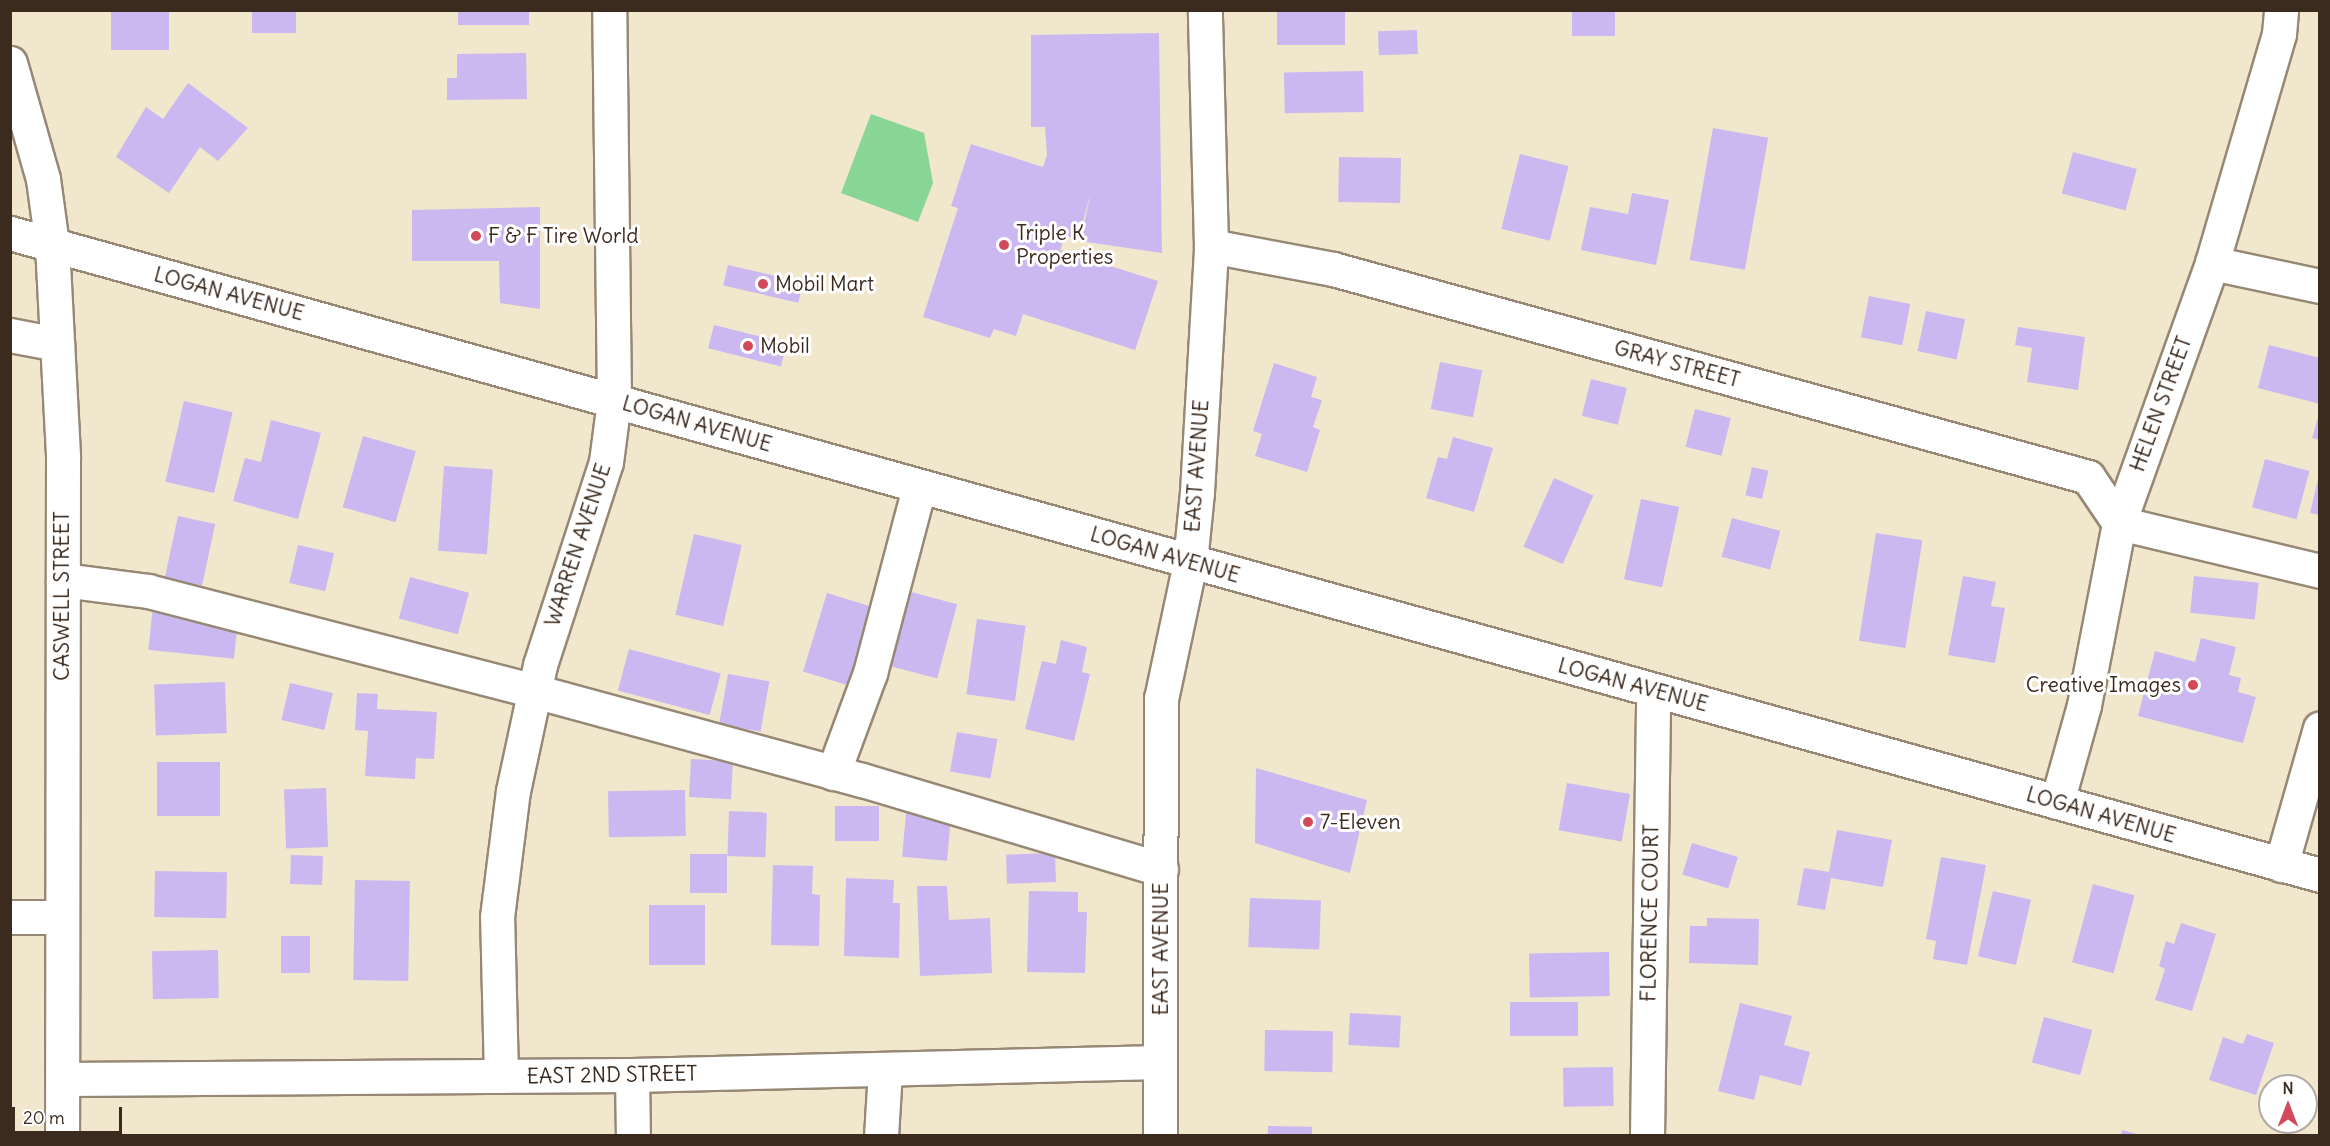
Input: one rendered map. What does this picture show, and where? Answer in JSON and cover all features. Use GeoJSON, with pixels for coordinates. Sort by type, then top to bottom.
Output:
{"type":"FeatureCollection","features":[{"type":"Feature","properties":{"kind":"street","name":"WARREN AVENUE"},"geometry":{"type":"LineString","coordinates":[[501,1076],[497,916],[513,791],[534,691],[606,462],[614,400],[609,10]]}},
{"type":"Feature","properties":{"kind":"street","name":"EAST AVENUE"},"geometry":{"type":"LineString","coordinates":[[1160,1136],[1161,699],[1190,562],[1211,246],[1205,10]]}},
{"type":"Feature","properties":{"kind":"street","name":"HELEN STREET"},"geometry":{"type":"LineString","coordinates":[[2057,802],[2084,705],[2119,523],[2212,263],[2279,34],[2281,10]]}},
{"type":"Feature","properties":{"kind":"street","name":"CASWELL STREET"},"geometry":{"type":"LineString","coordinates":[[10,63],[43,179],[52,245],[63,458],[62,1136]]}},
{"type":"Feature","properties":{"kind":"street","name":"LOGAN AVENUE"},"geometry":{"type":"LineString","coordinates":[[10,233],[2319,875]]}},
{"type":"Feature","properties":{"kind":"street","name":"GRAY STREET"},"geometry":{"type":"LineString","coordinates":[[1211,246],[1333,269],[2088,477],[2119,523]]}},
{"type":"Feature","properties":{"kind":"street"},"geometry":{"type":"LineString","coordinates":[[2212,263],[2319,286]]}},
{"type":"Feature","properties":{"kind":"street"},"geometry":{"type":"LineString","coordinates":[[10,335],[57,344]]}},
{"type":"Feature","properties":{"kind":"street"},"geometry":{"type":"LineString","coordinates":[[833,773],[870,674],[920,487]]}},
{"type":"Feature","properties":{"kind":"street"},"geometry":{"type":"LineString","coordinates":[[2119,523],[2319,570]]}},
{"type":"Feature","properties":{"kind":"street"},"geometry":{"type":"LineString","coordinates":[[63,580],[148,591],[534,691],[833,773],[1161,869]]}},
{"type":"Feature","properties":{"kind":"street","name":"FLORENCE COURT"},"geometry":{"type":"LineString","coordinates":[[1647,1136],[1653,690]]}},
{"type":"Feature","properties":{"kind":"street"},"geometry":{"type":"LineString","coordinates":[[2281,865],[2319,728]]}},
{"type":"Feature","properties":{"kind":"street"},"geometry":{"type":"LineString","coordinates":[[10,917],[61,916]]}},
{"type":"Feature","properties":{"kind":"street","name":"EAST 2ND STREET"},"geometry":{"type":"LineString","coordinates":[[63,1079],[633,1075],[885,1071],[1160,1062]]}},
{"type":"Feature","properties":{"kind":"street"},"geometry":{"type":"LineString","coordinates":[[881,1136],[885,1071]]}},
{"type":"Feature","properties":{"kind":"street"},"geometry":{"type":"LineString","coordinates":[[633,1075],[633,1136]]}},
{"type":"Feature","properties":{"kind":"green space"},"geometry":{"type":"Polygon","coordinates":[[[871,114],[924,133],[933,183],[918,222],[841,193],[871,114]]]}},
{"type":"Feature","properties":{"kind":"building"},"geometry":{"type":"Polygon","coordinates":[[[111,10],[169,10],[169,50],[111,50],[111,10]]]}},
{"type":"Feature","properties":{"kind":"building"},"geometry":{"type":"Polygon","coordinates":[[[252,10],[296,10],[296,33],[252,33],[252,10]]]}},
{"type":"Feature","properties":{"kind":"building"},"geometry":{"type":"Polygon","coordinates":[[[458,10],[529,10],[529,25],[458,25],[458,10]]]}},
{"type":"Feature","properties":{"kind":"building"},"geometry":{"type":"Polygon","coordinates":[[[1277,10],[1345,10],[1345,45],[1277,45],[1277,10]]]}},
{"type":"Feature","properties":{"kind":"building"},"geometry":{"type":"Polygon","coordinates":[[[1572,10],[1615,10],[1615,36],[1572,36],[1572,10]]]}},
{"type":"Feature","properties":{"kind":"building"},"geometry":{"type":"Polygon","coordinates":[[[1417,30],[1418,54],[1379,55],[1378,31],[1417,30]]]}},
{"type":"Feature","properties":{"kind":"building"},"geometry":{"type":"Polygon","coordinates":[[[1159,33],[1162,253],[1080,241],[1091,193],[1078,239],[1065,236],[1060,250],[1158,281],[1135,350],[1023,314],[1016,336],[994,329],[990,338],[923,317],[958,208],[951,206],[971,144],[1043,167],[1047,155],[1045,127],[1031,127],[1031,35],[1159,33]]]}},
{"type":"Feature","properties":{"kind":"building"},"geometry":{"type":"Polygon","coordinates":[[[526,53],[527,99],[447,100],[447,78],[457,78],[457,54],[526,53]]]}},
{"type":"Feature","properties":{"kind":"building"},"geometry":{"type":"Polygon","coordinates":[[[1363,71],[1364,112],[1285,113],[1284,72],[1363,71]]]}},
{"type":"Feature","properties":{"kind":"building"},"geometry":{"type":"Polygon","coordinates":[[[188,83],[248,128],[218,161],[200,147],[169,193],[116,157],[146,107],[163,119],[188,83]]]}},
{"type":"Feature","properties":{"kind":"building"},"geometry":{"type":"Polygon","coordinates":[[[1713,128],[1768,138],[1745,270],[1690,260],[1713,128]]]}},
{"type":"Feature","properties":{"kind":"building"},"geometry":{"type":"Polygon","coordinates":[[[2073,152],[2137,169],[2126,211],[2062,194],[2073,152]]]}},
{"type":"Feature","properties":{"kind":"building"},"geometry":{"type":"Polygon","coordinates":[[[1520,154],[1569,166],[1550,241],[1501,229],[1520,154]]]}},
{"type":"Feature","properties":{"kind":"building"},"geometry":{"type":"Polygon","coordinates":[[[1339,157],[1401,158],[1400,203],[1338,202],[1339,157]]]}},
{"type":"Feature","properties":{"kind":"building"},"geometry":{"type":"Polygon","coordinates":[[[1632,193],[1669,200],[1656,265],[1581,250],[1590,207],[1628,214],[1632,193]]]}},
{"type":"Feature","properties":{"kind":"building","name":"F & F Tire World"},"geometry":{"type":"Polygon","coordinates":[[[540,207],[540,309],[500,303],[499,261],[412,261],[412,210],[540,207]]]}},
{"type":"Feature","properties":{"kind":"building","name":"Mobil Mart"},"geometry":{"type":"Polygon","coordinates":[[[728,265],[803,282],[798,303],[723,285],[728,265]]]}},
{"type":"Feature","properties":{"kind":"building"},"geometry":{"type":"Polygon","coordinates":[[[1869,296],[1910,304],[1902,345],[1861,337],[1869,296]]]}},
{"type":"Feature","properties":{"kind":"building"},"geometry":{"type":"Polygon","coordinates":[[[1926,311],[1965,319],[1957,359],[1917,351],[1926,311]]]}},
{"type":"Feature","properties":{"kind":"building","name":"Mobil"},"geometry":{"type":"Polygon","coordinates":[[[714,325],[787,343],[781,366],[708,348],[714,325]]]}},
{"type":"Feature","properties":{"kind":"building"},"geometry":{"type":"Polygon","coordinates":[[[2018,327],[2085,337],[2078,390],[2027,382],[2032,348],[2015,345],[2018,327]]]}},
{"type":"Feature","properties":{"kind":"building"},"geometry":{"type":"Polygon","coordinates":[[[2269,345],[2320,358],[2320,404],[2258,388],[2269,345]]]}},
{"type":"Feature","properties":{"kind":"building"},"geometry":{"type":"Polygon","coordinates":[[[1440,362],[1482,370],[1473,417],[1431,409],[1440,362]]]}},
{"type":"Feature","properties":{"kind":"building"},"geometry":{"type":"Polygon","coordinates":[[[1274,363],[1317,377],[1311,397],[1322,400],[1313,427],[1320,430],[1307,472],[1255,456],[1262,434],[1253,431],[1274,363]]]}},
{"type":"Feature","properties":{"kind":"building"},"geometry":{"type":"Polygon","coordinates":[[[1591,379],[1627,388],[1618,425],[1582,416],[1591,379]]]}},
{"type":"Feature","properties":{"kind":"building"},"geometry":{"type":"Polygon","coordinates":[[[184,401],[233,412],[214,493],[165,482],[184,401]]]}},
{"type":"Feature","properties":{"kind":"building"},"geometry":{"type":"Polygon","coordinates":[[[1695,409],[1731,418],[1721,456],[1686,447],[1695,409]]]}},
{"type":"Feature","properties":{"kind":"building"},"geometry":{"type":"Polygon","coordinates":[[[2320,411],[2320,440],[2312,438],[2320,411]]]}},
{"type":"Feature","properties":{"kind":"building"},"geometry":{"type":"Polygon","coordinates":[[[271,420],[321,433],[298,519],[233,501],[245,458],[261,462],[271,420]]]}},
{"type":"Feature","properties":{"kind":"building"},"geometry":{"type":"Polygon","coordinates":[[[363,436],[416,451],[395,522],[343,507],[363,436]]]}},
{"type":"Feature","properties":{"kind":"building"},"geometry":{"type":"Polygon","coordinates":[[[1453,437],[1493,448],[1474,512],[1426,498],[1438,457],[1447,459],[1453,437]]]}},
{"type":"Feature","properties":{"kind":"building"},"geometry":{"type":"Polygon","coordinates":[[[2265,459],[2309,471],[2296,519],[2252,507],[2265,459]]]}},
{"type":"Feature","properties":{"kind":"building"},"geometry":{"type":"Polygon","coordinates":[[[444,466],[493,469],[487,554],[438,551],[444,466]]]}},
{"type":"Feature","properties":{"kind":"building"},"geometry":{"type":"Polygon","coordinates":[[[1752,467],[1769,471],[1762,499],[1745,495],[1752,467]]]}},
{"type":"Feature","properties":{"kind":"building"},"geometry":{"type":"Polygon","coordinates":[[[2320,471],[2320,515],[2310,513],[2320,471]]]}},
{"type":"Feature","properties":{"kind":"building"},"geometry":{"type":"Polygon","coordinates":[[[1554,478],[1593,495],[1563,564],[1523,547],[1554,478]]]}},
{"type":"Feature","properties":{"kind":"building"},"geometry":{"type":"Polygon","coordinates":[[[1641,499],[1679,507],[1662,587],[1624,579],[1641,499]]]}},
{"type":"Feature","properties":{"kind":"building"},"geometry":{"type":"Polygon","coordinates":[[[178,516],[215,524],[202,586],[165,578],[178,516]]]}},
{"type":"Feature","properties":{"kind":"building"},"geometry":{"type":"Polygon","coordinates":[[[1732,518],[1780,531],[1770,570],[1722,557],[1732,518]]]}},
{"type":"Feature","properties":{"kind":"building"},"geometry":{"type":"Polygon","coordinates":[[[1876,533],[1922,540],[1905,648],[1859,641],[1876,533]]]}},
{"type":"Feature","properties":{"kind":"building"},"geometry":{"type":"Polygon","coordinates":[[[694,534],[742,545],[723,626],[675,615],[694,534]]]}},
{"type":"Feature","properties":{"kind":"building"},"geometry":{"type":"Polygon","coordinates":[[[298,545],[334,553],[325,591],[289,583],[298,545]]]}},
{"type":"Feature","properties":{"kind":"building"},"geometry":{"type":"Polygon","coordinates":[[[1963,576],[1996,582],[1991,606],[2005,608],[1995,663],[1948,655],[1963,576]]]}},
{"type":"Feature","properties":{"kind":"building"},"geometry":{"type":"Polygon","coordinates":[[[2194,576],[2259,583],[2255,620],[2190,613],[2194,576]]]}},
{"type":"Feature","properties":{"kind":"building"},"geometry":{"type":"Polygon","coordinates":[[[410,577],[469,593],[458,634],[399,619],[410,577]]]}},
{"type":"Feature","properties":{"kind":"building"},"geometry":{"type":"Polygon","coordinates":[[[904,590],[957,604],[937,679],[884,664],[904,590]]]}},
{"type":"Feature","properties":{"kind":"building"},"geometry":{"type":"Polygon","coordinates":[[[827,593],[872,607],[848,685],[803,671],[827,593]]]}},
{"type":"Feature","properties":{"kind":"building"},"geometry":{"type":"Polygon","coordinates":[[[153,606],[239,615],[234,659],[148,650],[153,606]]]}},
{"type":"Feature","properties":{"kind":"building"},"geometry":{"type":"Polygon","coordinates":[[[977,619],[1026,626],[1015,701],[966,694],[977,619]]]}},
{"type":"Feature","properties":{"kind":"building","name":"Creative Images"},"geometry":{"type":"Polygon","coordinates":[[[2201,638],[2236,647],[2229,675],[2241,678],[2238,692],[2256,697],[2243,743],[2138,716],[2155,651],[2195,662],[2201,638]]]}},
{"type":"Feature","properties":{"kind":"building"},"geometry":{"type":"Polygon","coordinates":[[[1061,640],[1087,647],[1082,672],[1090,674],[1074,741],[1025,729],[1042,661],[1056,664],[1061,640]]]}},
{"type":"Feature","properties":{"kind":"building"},"geometry":{"type":"Polygon","coordinates":[[[629,649],[721,674],[710,715],[618,691],[629,649]]]}},
{"type":"Feature","properties":{"kind":"building"},"geometry":{"type":"Polygon","coordinates":[[[728,674],[769,681],[761,732],[719,724],[728,674]]]}},
{"type":"Feature","properties":{"kind":"building"},"geometry":{"type":"Polygon","coordinates":[[[225,682],[227,733],[156,735],[154,684],[225,682]]]}},
{"type":"Feature","properties":{"kind":"building"},"geometry":{"type":"Polygon","coordinates":[[[290,683],[333,693],[324,730],[281,720],[290,683]]]}},
{"type":"Feature","properties":{"kind":"building"},"geometry":{"type":"Polygon","coordinates":[[[357,693],[378,694],[377,709],[437,712],[434,759],[416,758],[415,779],[365,776],[368,731],[355,730],[357,693]]]}},
{"type":"Feature","properties":{"kind":"building"},"geometry":{"type":"Polygon","coordinates":[[[957,732],[997,739],[990,779],[950,771],[957,732]]]}},
{"type":"Feature","properties":{"kind":"building"},"geometry":{"type":"Polygon","coordinates":[[[691,759],[733,761],[731,799],[689,797],[691,759]]]}},
{"type":"Feature","properties":{"kind":"building"},"geometry":{"type":"Polygon","coordinates":[[[157,762],[220,762],[220,816],[157,816],[157,762]]]}},
{"type":"Feature","properties":{"kind":"building","name":"7-Eleven"},"geometry":{"type":"Polygon","coordinates":[[[1256,768],[1367,800],[1350,873],[1255,843],[1256,768]]]}},
{"type":"Feature","properties":{"kind":"building"},"geometry":{"type":"Polygon","coordinates":[[[1567,783],[1630,794],[1622,841],[1559,830],[1567,783]]]}},
{"type":"Feature","properties":{"kind":"building"},"geometry":{"type":"Polygon","coordinates":[[[326,788],[328,847],[286,848],[284,789],[326,788]]]}},
{"type":"Feature","properties":{"kind":"building"},"geometry":{"type":"Polygon","coordinates":[[[685,790],[686,836],[609,837],[608,791],[685,790]]]}},
{"type":"Feature","properties":{"kind":"building"},"geometry":{"type":"Polygon","coordinates":[[[835,806],[879,806],[879,841],[835,841],[835,806]]]}},
{"type":"Feature","properties":{"kind":"building"},"geometry":{"type":"Polygon","coordinates":[[[729,811],[767,812],[765,857],[727,856],[729,811]]]}},
{"type":"Feature","properties":{"kind":"building"},"geometry":{"type":"Polygon","coordinates":[[[906,813],[951,817],[947,861],[902,857],[906,813]]]}},
{"type":"Feature","properties":{"kind":"building"},"geometry":{"type":"Polygon","coordinates":[[[1837,830],[1892,840],[1883,887],[1831,878],[1825,910],[1797,905],[1804,868],[1829,872],[1837,830]]]}},
{"type":"Feature","properties":{"kind":"building"},"geometry":{"type":"Polygon","coordinates":[[[1692,843],[1738,857],[1728,889],[1682,875],[1692,843]]]}},
{"type":"Feature","properties":{"kind":"building"},"geometry":{"type":"Polygon","coordinates":[[[1055,853],[1056,882],[1007,884],[1006,855],[1055,853]]]}},
{"type":"Feature","properties":{"kind":"building"},"geometry":{"type":"Polygon","coordinates":[[[690,854],[727,854],[727,893],[690,893],[690,854]]]}},
{"type":"Feature","properties":{"kind":"building"},"geometry":{"type":"Polygon","coordinates":[[[291,855],[323,856],[322,885],[290,884],[291,855]]]}},
{"type":"Feature","properties":{"kind":"building"},"geometry":{"type":"Polygon","coordinates":[[[1941,857],[1986,865],[1967,965],[1933,959],[1936,941],[1926,939],[1941,857]]]}},
{"type":"Feature","properties":{"kind":"building"},"geometry":{"type":"Polygon","coordinates":[[[773,865],[813,866],[812,894],[820,895],[819,946],[771,945],[773,865]]]}},
{"type":"Feature","properties":{"kind":"building"},"geometry":{"type":"Polygon","coordinates":[[[155,871],[227,872],[226,918],[154,917],[155,871]]]}},
{"type":"Feature","properties":{"kind":"building"},"geometry":{"type":"Polygon","coordinates":[[[846,878],[894,880],[893,903],[900,903],[899,958],[844,956],[846,878]]]}},
{"type":"Feature","properties":{"kind":"building"},"geometry":{"type":"Polygon","coordinates":[[[355,880],[410,881],[408,981],[353,980],[355,880]]]}},
{"type":"Feature","properties":{"kind":"building"},"geometry":{"type":"Polygon","coordinates":[[[2093,884],[2135,895],[2114,973],[2072,962],[2093,884]]]}},
{"type":"Feature","properties":{"kind":"building"},"geometry":{"type":"Polygon","coordinates":[[[917,886],[947,886],[949,920],[990,918],[992,973],[920,976],[917,886]]]}},
{"type":"Feature","properties":{"kind":"building"},"geometry":{"type":"Polygon","coordinates":[[[1029,891],[1078,892],[1078,912],[1087,912],[1085,973],[1027,972],[1029,891]]]}},
{"type":"Feature","properties":{"kind":"building"},"geometry":{"type":"Polygon","coordinates":[[[1993,891],[2031,900],[2016,965],[1978,956],[1993,891]]]}},
{"type":"Feature","properties":{"kind":"building"},"geometry":{"type":"Polygon","coordinates":[[[1250,898],[1321,900],[1319,949],[1248,947],[1250,898]]]}},
{"type":"Feature","properties":{"kind":"building"},"geometry":{"type":"Polygon","coordinates":[[[649,905],[705,905],[705,965],[649,965],[649,905]]]}},
{"type":"Feature","properties":{"kind":"building"},"geometry":{"type":"Polygon","coordinates":[[[1707,918],[1759,919],[1758,965],[1689,963],[1690,926],[1707,926],[1707,918]]]}},
{"type":"Feature","properties":{"kind":"building"},"geometry":{"type":"Polygon","coordinates":[[[2181,923],[2216,934],[2192,1011],[2155,1000],[2165,969],[2159,966],[2166,941],[2174,944],[2181,923]]]}},
{"type":"Feature","properties":{"kind":"building"},"geometry":{"type":"Polygon","coordinates":[[[281,936],[310,936],[310,973],[281,973],[281,936]]]}},
{"type":"Feature","properties":{"kind":"building"},"geometry":{"type":"Polygon","coordinates":[[[218,950],[219,998],[153,999],[152,951],[218,950]]]}},
{"type":"Feature","properties":{"kind":"building"},"geometry":{"type":"Polygon","coordinates":[[[1609,952],[1610,996],[1530,997],[1529,953],[1609,952]]]}},
{"type":"Feature","properties":{"kind":"building"},"geometry":{"type":"Polygon","coordinates":[[[1510,1002],[1578,1002],[1578,1036],[1510,1036],[1510,1002]]]}},
{"type":"Feature","properties":{"kind":"building"},"geometry":{"type":"Polygon","coordinates":[[[1740,1003],[1792,1016],[1784,1045],[1810,1052],[1801,1086],[1760,1075],[1754,1100],[1718,1091],[1740,1003]]]}},
{"type":"Feature","properties":{"kind":"building"},"geometry":{"type":"Polygon","coordinates":[[[1350,1013],[1401,1016],[1399,1048],[1348,1045],[1350,1013]]]}},
{"type":"Feature","properties":{"kind":"building"},"geometry":{"type":"Polygon","coordinates":[[[2044,1017],[2092,1030],[2080,1075],[2032,1062],[2044,1017]]]}},
{"type":"Feature","properties":{"kind":"building"},"geometry":{"type":"Polygon","coordinates":[[[1265,1030],[1333,1031],[1332,1072],[1264,1071],[1265,1030]]]}},
{"type":"Feature","properties":{"kind":"building"},"geometry":{"type":"Polygon","coordinates":[[[2247,1034],[2274,1043],[2263,1074],[2258,1074],[2256,1095],[2209,1080],[2223,1037],[2243,1044],[2247,1034]]]}},
{"type":"Feature","properties":{"kind":"building"},"geometry":{"type":"Polygon","coordinates":[[[1613,1067],[1614,1106],[1564,1107],[1563,1068],[1613,1067]]]}},
{"type":"Feature","properties":{"kind":"building"},"geometry":{"type":"Polygon","coordinates":[[[1268,1126],[1312,1127],[1312,1136],[1268,1136],[1268,1126]]]}},
{"type":"Feature","properties":{"kind":"building"},"geometry":{"type":"Polygon","coordinates":[[[2122,1130],[2140,1135],[2140,1136],[2121,1136],[2122,1130]]]}},
{"type":"Feature","properties":{"kind":"place","name":"F & F Tire World"},"geometry":{"type":"Point","coordinates":[476,236]}},
{"type":"Feature","properties":{"kind":"place","name":"Triple K Properties"},"geometry":{"type":"Point","coordinates":[1004,245]}},
{"type":"Feature","properties":{"kind":"place","name":"Mobil Mart"},"geometry":{"type":"Point","coordinates":[763,284]}},
{"type":"Feature","properties":{"kind":"place","name":"Mobil"},"geometry":{"type":"Point","coordinates":[748,346]}},
{"type":"Feature","properties":{"kind":"place","name":"Creative Images"},"geometry":{"type":"Point","coordinates":[2193,685]}},
{"type":"Feature","properties":{"kind":"place","name":"7-Eleven"},"geometry":{"type":"Point","coordinates":[1308,822]}}]}
